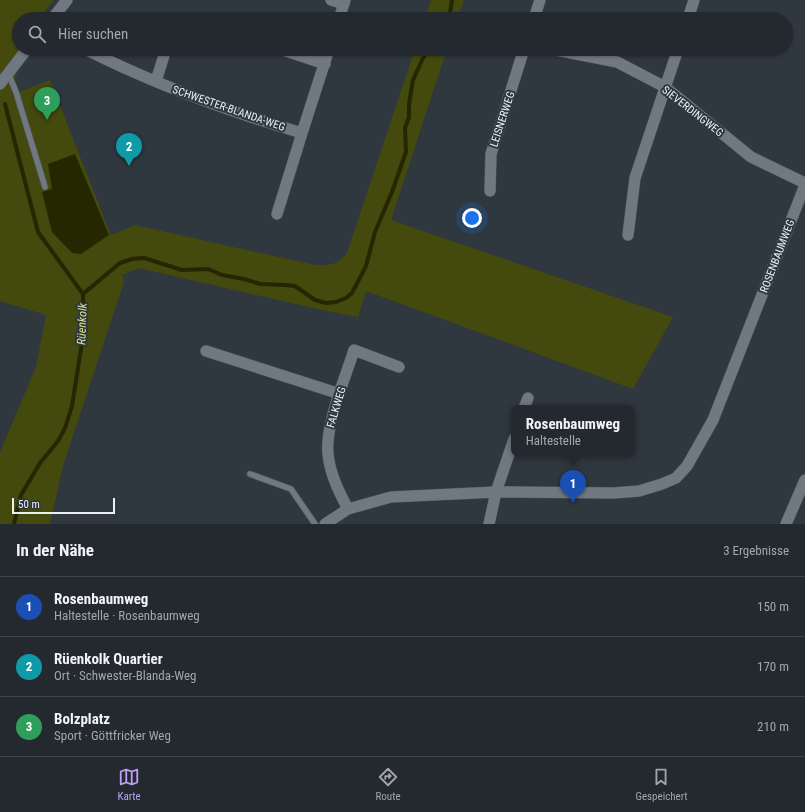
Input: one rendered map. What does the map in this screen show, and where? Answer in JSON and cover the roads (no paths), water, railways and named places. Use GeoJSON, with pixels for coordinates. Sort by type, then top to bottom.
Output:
{"type":"FeatureCollection","features":[{"type":"Feature","properties":{"kind":"street"},"geometry":{"type":"LineString","coordinates":[[58,12],[67,0]]}},
{"type":"Feature","properties":{"kind":"street"},"geometry":{"type":"LineString","coordinates":[[331,0],[344,2],[341,12]]}},
{"type":"Feature","properties":{"kind":"street"},"geometry":{"type":"LineString","coordinates":[[536,12],[540,0]]}},
{"type":"Feature","properties":{"kind":"street"},"geometry":{"type":"LineString","coordinates":[[690,12],[694,0]]}},
{"type":"Feature","properties":{"kind":"street"},"geometry":{"type":"LineString","coordinates":[[0,84],[22,56]]}},
{"type":"Feature","properties":{"kind":"street","name":"SCHWESTER-BLANDA-WEG"},"geometry":{"type":"LineString","coordinates":[[98,56],[217,105],[302,133]]}},
{"type":"Feature","properties":{"kind":"street"},"geometry":{"type":"LineString","coordinates":[[156,81],[164,56]]}},
{"type":"Feature","properties":{"kind":"street"},"geometry":{"type":"LineString","coordinates":[[301,56],[325,64]]}},
{"type":"Feature","properties":{"kind":"street"},"geometry":{"type":"LineString","coordinates":[[278,214],[327,56]]}},
{"type":"Feature","properties":{"kind":"street","name":"LEISNERWEG"},"geometry":{"type":"LineString","coordinates":[[490,191],[491,154],[522,56]]}},
{"type":"Feature","properties":{"kind":"street","name":"SIEVERDINGWEG"},"geometry":{"type":"LineString","coordinates":[[587,56],[617,62],[665,88],[751,158],[805,184]]}},
{"type":"Feature","properties":{"kind":"street"},"geometry":{"type":"LineString","coordinates":[[628,235],[635,178],[676,56]]}},
{"type":"Feature","properties":{"kind":"street","name":"ROSENBAUMWEG"},"geometry":{"type":"LineString","coordinates":[[325,524],[348,509],[391,497],[496,492],[614,493],[640,491],[676,478],[687,466],[713,420],[805,184]]}},
{"type":"Feature","properties":{"kind":"street","name":"FALKWEG"},"geometry":{"type":"LineString","coordinates":[[348,509],[334,480],[328,454],[328,437],[330,423],[354,350],[399,367]]}},
{"type":"Feature","properties":{"kind":"street"},"geometry":{"type":"LineString","coordinates":[[206,351],[340,394]]}},
{"type":"Feature","properties":{"kind":"street"},"geometry":{"type":"LineString","coordinates":[[489,524],[496,492],[511,448]]}},
{"type":"Feature","properties":{"kind":"street"},"geometry":{"type":"LineString","coordinates":[[786,524],[805,480]]}},
{"type":"Feature","properties":{"kind":"lane"},"geometry":{"type":"LineString","coordinates":[[8,73],[16,92],[45,187]]}},
{"type":"Feature","properties":{"kind":"lane"},"geometry":{"type":"LineString","coordinates":[[250,474],[291,489],[315,524]]}},
{"type":"Feature","properties":{"kind":"waterway"},"geometry":{"type":"LineString","coordinates":[[450,12],[452,0]]}},
{"type":"Feature","properties":{"kind":"waterway"},"geometry":{"type":"LineString","coordinates":[[83,294],[120,263],[132,259],[144,258],[182,270],[208,269],[222,275],[260,284],[295,286],[315,300],[326,303],[336,302],[346,298],[352,293],[366,266],[375,232],[392,192],[406,152],[405,128],[409,117],[409,104],[413,80],[424,56]]}},
{"type":"Feature","properties":{"kind":"waterway","name":"Rüenkolk"},"geometry":{"type":"LineString","coordinates":[[5,104],[38,232],[83,294],[84,330],[72,406],[65,428],[58,441],[40,463],[21,495],[14,524]]}},
{"type":"Feature","properties":{"kind":"place","name":"Bolzplatz"},"geometry":{"type":"Point","coordinates":[47,120]}},
{"type":"Feature","properties":{"kind":"place","name":"Rüenkolk Quartier"},"geometry":{"type":"Point","coordinates":[129,166]}},
{"type":"Feature","properties":{"kind":"place","name":"Rosenbaumweg"},"geometry":{"type":"Point","coordinates":[573,503]}}]}
